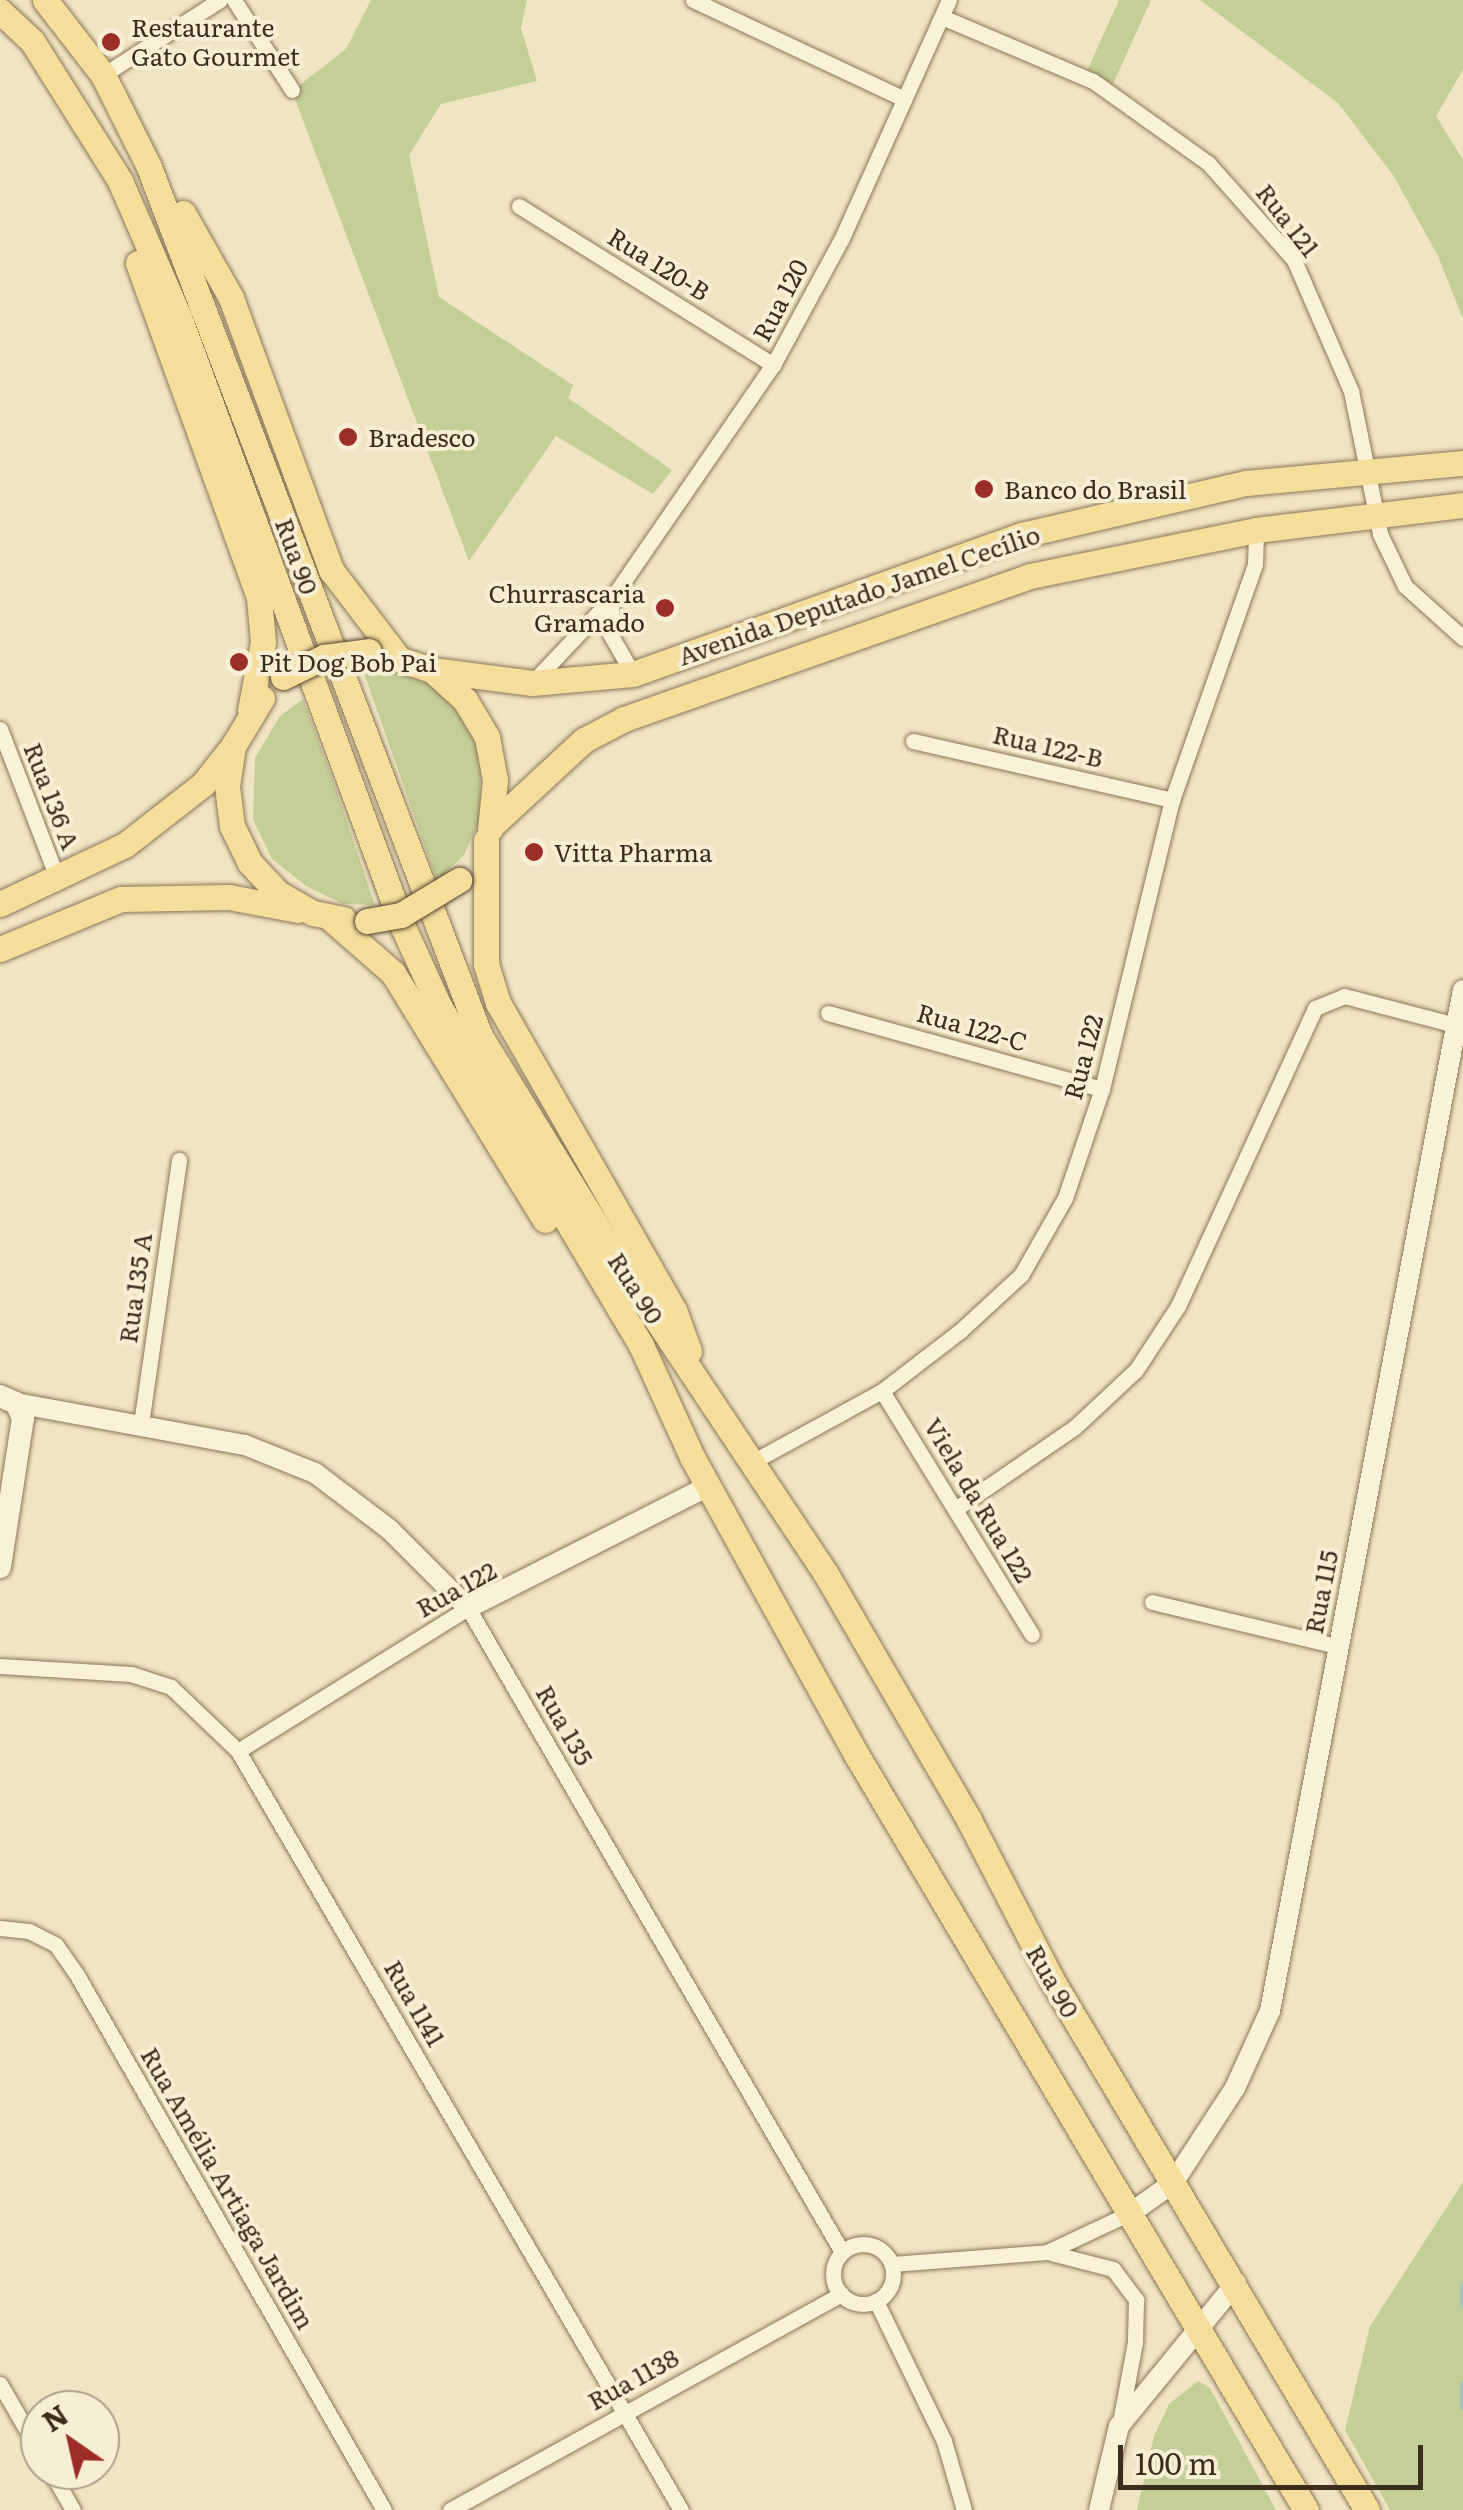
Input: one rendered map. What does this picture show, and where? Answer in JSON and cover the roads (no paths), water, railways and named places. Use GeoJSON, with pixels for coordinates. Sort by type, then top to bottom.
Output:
{"type":"FeatureCollection","features":[{"type":"Feature","properties":{"kind":"main road","name":"Rua 90"},"geometry":{"type":"LineString","coordinates":[[45,0],[103,75],[128,116],[208,312],[458,990],[490,1052],[702,1389],[754,1461],[954,1793],[1026,1934],[1236,2283],[1366,2510]]}},
{"type":"Feature","properties":{"kind":"main road","name":"Rua 90"},"geometry":{"type":"LineString","coordinates":[[0,12],[32,41],[120,181],[178,317],[424,974],[461,1048],[642,1345],[692,1457],[856,1754],[1306,2510]]}},
{"type":"Feature","properties":{"kind":"main road"},"geometry":{"type":"LineString","coordinates":[[71,107],[144,276],[259,598],[264,642],[250,710],[233,746],[226,786],[238,838],[278,892],[321,915],[393,973],[692,1457]]}},
{"type":"Feature","properties":{"kind":"main road"},"geometry":{"type":"LineString","coordinates":[[128,116],[231,298],[330,570],[396,655]]}},
{"type":"Feature","properties":{"kind":"main road","name":"Avenida Deputado Jamel Cecílio"},"geometry":{"type":"LineString","coordinates":[[432,670],[532,682],[633,674],[1022,535],[1246,483],[1369,467],[1463,463]]}},
{"type":"Feature","properties":{"kind":"main road","name":"Avenida Deputado Jamel Cecílio"},"geometry":{"type":"LineString","coordinates":[[488,834],[584,740],[624,719],[1030,576],[1256,530],[1379,512],[1463,505]]}},
{"type":"Feature","properties":{"kind":"main road"},"geometry":{"type":"LineString","coordinates":[[250,710],[283,677],[324,656],[369,651],[396,655],[432,670],[464,700],[487,737],[495,780],[488,834],[486,964],[498,1003],[674,1310],[702,1389]]}},
{"type":"Feature","properties":{"kind":"main road"},"geometry":{"type":"LineString","coordinates":[[0,904],[58,880],[168,814],[233,746]]}},
{"type":"Feature","properties":{"kind":"main road"},"geometry":{"type":"LineString","coordinates":[[0,949],[122,899],[229,897],[367,921],[401,916],[458,880],[488,834]]}},
{"type":"Feature","properties":{"kind":"main road"},"geometry":{"type":"LineString","coordinates":[[0,1567],[14,1437],[8,1399]]}},
{"type":"Feature","properties":{"kind":"street"},"geometry":{"type":"LineString","coordinates":[[103,75],[220,0]]}},
{"type":"Feature","properties":{"kind":"street"},"geometry":{"type":"LineString","coordinates":[[234,0],[292,90]]}},
{"type":"Feature","properties":{"kind":"street"},"geometry":{"type":"LineString","coordinates":[[693,0],[904,99]]}},
{"type":"Feature","properties":{"kind":"street","name":"Rua 120"},"geometry":{"type":"LineString","coordinates":[[532,682],[612,598],[774,365],[841,240],[949,0]]}},
{"type":"Feature","properties":{"kind":"street","name":"Rua 121"},"geometry":{"type":"LineString","coordinates":[[942,17],[1093,81],[1208,163],[1294,260],[1351,391],[1379,512],[1380,534],[1405,586],[1463,638]]}},
{"type":"Feature","properties":{"kind":"street","name":"Rua 120-B"},"geometry":{"type":"LineString","coordinates":[[519,206],[774,365]]}},
{"type":"Feature","properties":{"kind":"street","name":"Rua 122"},"geometry":{"type":"LineString","coordinates":[[754,1461],[882,1391],[1021,1274],[1065,1198],[1102,1090],[1172,800],[1255,564],[1256,530]]}},
{"type":"Feature","properties":{"kind":"street"},"geometry":{"type":"LineString","coordinates":[[612,598],[610,634],[633,674]]}},
{"type":"Feature","properties":{"kind":"street","name":"Rua 136 A"},"geometry":{"type":"LineString","coordinates":[[0,730],[58,880]]}},
{"type":"Feature","properties":{"kind":"street","name":"Rua 122-B"},"geometry":{"type":"LineString","coordinates":[[913,741],[1172,800]]}},
{"type":"Feature","properties":{"kind":"street","name":"Rua 115"},"geometry":{"type":"LineString","coordinates":[[1173,2183],[1234,2088],[1270,2012],[1463,990]]}},
{"type":"Feature","properties":{"kind":"street"},"geometry":{"type":"LineString","coordinates":[[957,1508],[1075,1427],[1136,1370],[1178,1306],[1305,1021],[1315,1008],[1344,996],[1455,1025]]}},
{"type":"Feature","properties":{"kind":"street","name":"Rua 122-C"},"geometry":{"type":"LineString","coordinates":[[828,1013],[1102,1090]]}},
{"type":"Feature","properties":{"kind":"street","name":"Rua 135 A"},"geometry":{"type":"LineString","coordinates":[[142,1424],[179,1160]]}},
{"type":"Feature","properties":{"kind":"street","name":"Viela da Rua 122"},"geometry":{"type":"LineString","coordinates":[[882,1391],[1032,1636]]}},
{"type":"Feature","properties":{"kind":"street","name":"Rua 135"},"geometry":{"type":"LineString","coordinates":[[8,1399],[83,1418],[142,1424],[246,1445],[316,1473],[390,1530],[468,1608],[842,2252]]}},
{"type":"Feature","properties":{"kind":"street","name":"Rua 135"},"geometry":{"type":"LineString","coordinates":[[14,1437],[83,1418]]}},
{"type":"Feature","properties":{"kind":"street","name":"Rua 122"},"geometry":{"type":"LineString","coordinates":[[238,1751],[468,1608],[708,1486]]}},
{"type":"Feature","properties":{"kind":"street"},"geometry":{"type":"LineString","coordinates":[[1152,1602],[1337,1646]]}},
{"type":"Feature","properties":{"kind":"street","name":"Rua 1141"},"geometry":{"type":"LineString","coordinates":[[0,1666],[131,1674],[171,1688],[238,1751],[681,2510]]}},
{"type":"Feature","properties":{"kind":"street","name":"Rua Amélia Artiaga Jardim"},"geometry":{"type":"LineString","coordinates":[[0,1928],[29,1931],[56,1945],[77,1975],[384,2510]]}},
{"type":"Feature","properties":{"kind":"street"},"geometry":{"type":"LineString","coordinates":[[1046,2252],[1132,2212],[1173,2183]]}},
{"type":"Feature","properties":{"kind":"street"},"geometry":{"type":"LineString","coordinates":[[876,2301],[840,2294],[833,2274],[842,2252],[868,2244],[892,2264],[1046,2252],[1113,2269],[1128,2282],[1138,2320],[1099,2510]]}},
{"type":"Feature","properties":{"kind":"street"},"geometry":{"type":"LineString","coordinates":[[876,2301],[890,2286],[892,2264]]}},
{"type":"Feature","properties":{"kind":"street"},"geometry":{"type":"LineString","coordinates":[[1119,2426],[1236,2283]]}},
{"type":"Feature","properties":{"kind":"street","name":"Rua 1138"},"geometry":{"type":"LineString","coordinates":[[450,2510],[840,2294]]}},
{"type":"Feature","properties":{"kind":"street"},"geometry":{"type":"LineString","coordinates":[[876,2301],[944,2441],[964,2510]]}},
{"type":"Feature","properties":{"kind":"street"},"geometry":{"type":"LineString","coordinates":[[0,2384],[20,2418]]}},
{"type":"Feature","properties":{"kind":"waterway"},"geometry":{"type":"LineString","coordinates":[[1463,2286],[1463,2305]]}},
{"type":"Feature","properties":{"kind":"waterway"},"geometry":{"type":"LineString","coordinates":[[1463,2384],[1463,2407]]}},
{"type":"Feature","properties":{"kind":"place","name":"Restaurante Gato Gourmet"},"geometry":{"type":"Point","coordinates":[111,42]}},
{"type":"Feature","properties":{"kind":"place","name":"Bradesco"},"geometry":{"type":"Point","coordinates":[348,437]}},
{"type":"Feature","properties":{"kind":"place","name":"Banco do Brasil"},"geometry":{"type":"Point","coordinates":[984,489]}},
{"type":"Feature","properties":{"kind":"place","name":"Churrascaria Gramado"},"geometry":{"type":"Point","coordinates":[665,608]}},
{"type":"Feature","properties":{"kind":"place","name":"Pit Dog Bob Pai"},"geometry":{"type":"Point","coordinates":[239,662]}},
{"type":"Feature","properties":{"kind":"place","name":"Vitta Pharma"},"geometry":{"type":"Point","coordinates":[534,852]}}]}
